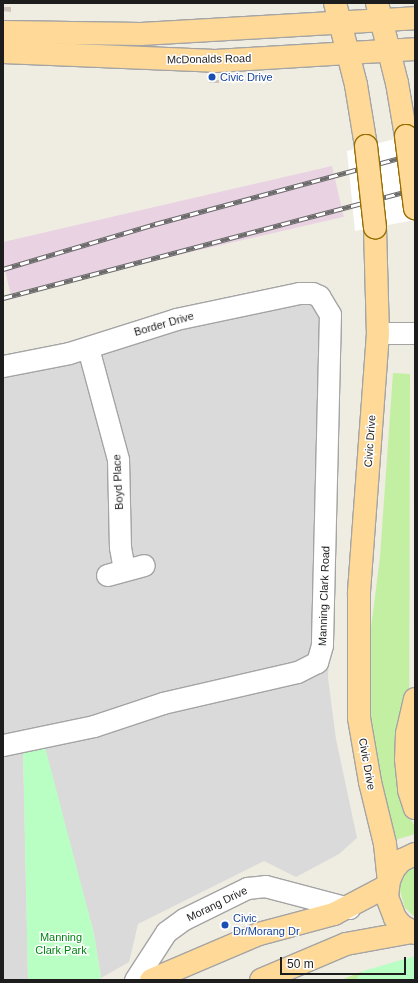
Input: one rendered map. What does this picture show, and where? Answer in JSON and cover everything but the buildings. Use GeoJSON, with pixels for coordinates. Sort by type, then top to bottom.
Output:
{"type":"FeatureCollection","features":[{"type":"Feature","properties":{"kind":"main road"},"geometry":{"type":"LineString","coordinates":[[379,11],[390,51],[406,136],[415,208]]}},
{"type":"Feature","properties":{"kind":"main road"},"geometry":{"type":"LineString","coordinates":[[3,32],[141,34],[337,12],[379,11],[415,18]]}},
{"type":"Feature","properties":{"kind":"main road","name":"Civic Drive"},"geometry":{"type":"LineString","coordinates":[[337,12],[348,54],[366,146],[375,228],[378,333],[359,593],[359,718],[370,782],[386,852],[388,883],[387,897],[392,913],[402,926],[413,933]]}},
{"type":"Feature","properties":{"kind":"main road","name":"McDonalds Road"},"geometry":{"type":"LineString","coordinates":[[3,52],[202,60],[348,54],[415,49]]}},
{"type":"Feature","properties":{"kind":"main road"},"geometry":{"type":"LineString","coordinates":[[415,699],[406,752],[409,790],[415,808]]}},
{"type":"Feature","properties":{"kind":"main road"},"geometry":{"type":"LineString","coordinates":[[151,980],[259,934],[349,908],[388,883],[402,860],[415,854]]}},
{"type":"Feature","properties":{"kind":"main road"},"geometry":{"type":"LineString","coordinates":[[261,980],[346,944],[413,933]]}},
{"type":"Feature","properties":{"kind":"street","name":"Border Drive"},"geometry":{"type":"LineString","coordinates":[[3,366],[88,348],[176,319],[299,293],[312,293],[324,302]]}},
{"type":"Feature","properties":{"kind":"street","name":"Manning Clark Road"},"geometry":{"type":"LineString","coordinates":[[3,745],[94,726],[178,699],[298,672],[316,662],[322,645],[331,345],[330,314],[324,302]]}},
{"type":"Feature","properties":{"kind":"street"},"geometry":{"type":"LineString","coordinates":[[378,333],[415,333]]}},
{"type":"Feature","properties":{"kind":"street","name":"Boyd Place"},"geometry":{"type":"LineString","coordinates":[[88,348],[118,459],[120,547],[125,570]]}},
{"type":"Feature","properties":{"kind":"street","name":"Morang Drive"},"geometry":{"type":"LineString","coordinates":[[136,980],[166,932],[184,919],[247,888],[265,886],[349,908]]}},
{"type":"Feature","properties":{"kind":"shaded area"},"geometry":{"type":"Polygon","coordinates":[[[332,166],[344,217],[10,294],[3,261],[3,242],[332,166]]]}},
{"type":"Feature","properties":{"kind":"shaded area"},"geometry":{"type":"Polygon","coordinates":[[[295,285],[325,289],[334,298],[340,315],[337,489],[328,678],[336,739],[357,838],[339,854],[296,877],[264,861],[138,924],[129,962],[101,978],[94,934],[78,875],[23,747],[28,980],[3,980],[3,358],[295,285]]]}},
{"type":"Feature","properties":{"kind":"green space"},"geometry":{"type":"Polygon","coordinates":[[[393,373],[410,374],[409,816],[415,827],[415,834],[395,840],[369,724],[370,636],[380,557],[393,373]]]}},
{"type":"Feature","properties":{"kind":"green space","name":"Manning Clark Park"},"geometry":{"type":"Polygon","coordinates":[[[44,743],[94,934],[101,978],[98,980],[28,980],[23,747],[44,743]]]}},
{"type":"Feature","properties":{"kind":"green space"},"geometry":{"type":"Polygon","coordinates":[[[415,864],[415,917],[405,908],[399,888],[402,878],[415,864]]]}},
{"type":"Feature","properties":{"kind":"green space"},"geometry":{"type":"Polygon","coordinates":[[[415,956],[415,980],[356,980],[363,971],[415,956]]]}},
{"type":"Feature","properties":{"kind":"green space"},"geometry":{"type":"Polygon","coordinates":[[[363,971],[356,980],[341,980],[363,971]]]}},
{"type":"Feature","properties":{"kind":"pier"},"geometry":{"type":"Polygon","coordinates":[[[415,134],[415,220],[355,231],[347,151],[415,134]]]}},
{"type":"Feature","properties":{"kind":"railway"},"geometry":{"type":"LineString","coordinates":[[3,269],[155,224],[415,154]]}},
{"type":"Feature","properties":{"kind":"railway"},"geometry":{"type":"LineString","coordinates":[[3,298],[415,189]]}},
{"type":"Feature","properties":{"kind":"place","name":"Civic Drive"},"geometry":{"type":"Point","coordinates":[212,77]}},
{"type":"Feature","properties":{"kind":"place","name":"Civic Dr/Morang Dr"},"geometry":{"type":"Point","coordinates":[225,925]}}]}
